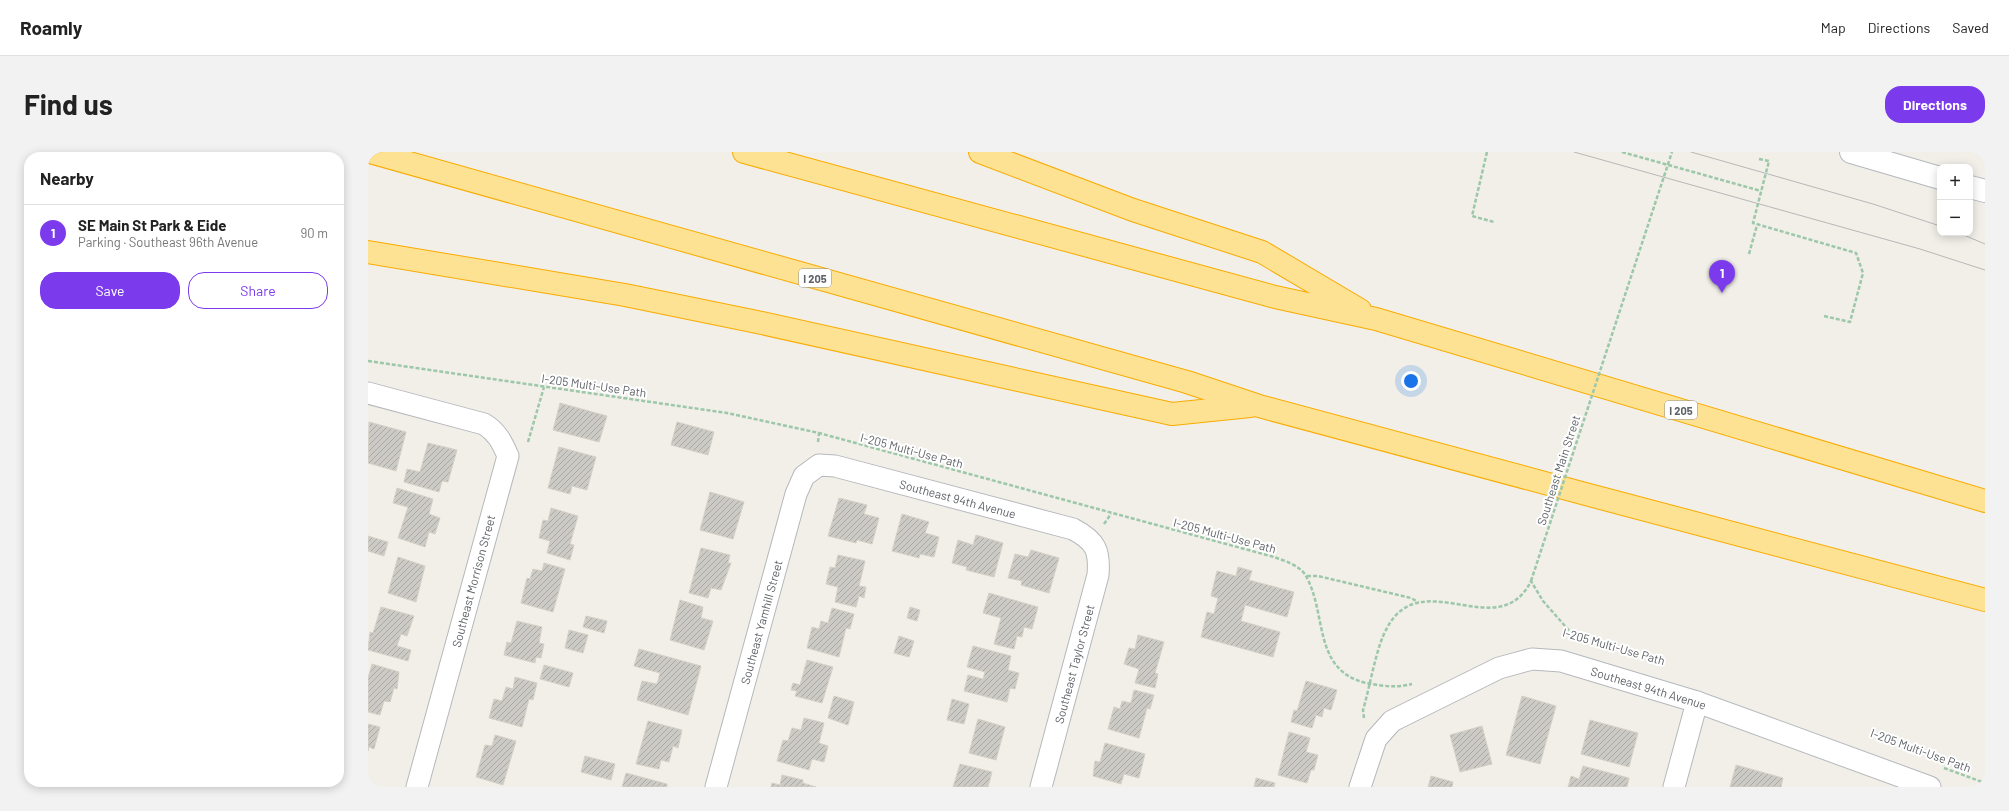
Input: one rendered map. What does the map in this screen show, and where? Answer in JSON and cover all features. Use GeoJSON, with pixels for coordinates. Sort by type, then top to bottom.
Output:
{"type":"FeatureCollection","features":[{"type":"Feature","properties":{"kind":"highway","name":"I 205"},"geometry":{"type":"LineString","coordinates":[[370,152],[1187,382],[1260,406],[1985,600]]}},
{"type":"Feature","properties":{"kind":"highway","name":"I 205"},"geometry":{"type":"LineString","coordinates":[[744,152],[1275,298],[1376,319],[1985,501]]}},
{"type":"Feature","properties":{"kind":"highway"},"geometry":{"type":"LineString","coordinates":[[980,152],[1133,210],[1262,252],[1376,319]]}},
{"type":"Feature","properties":{"kind":"highway"},"geometry":{"type":"LineString","coordinates":[[368,252],[617,294],[750,320],[1172,414],[1260,406]]}},
{"type":"Feature","properties":{"kind":"street"},"geometry":{"type":"LineString","coordinates":[[1851,152],[1937,177]]}},
{"type":"Feature","properties":{"kind":"street"},"geometry":{"type":"LineString","coordinates":[[1973,188],[1985,191]]}},
{"type":"Feature","properties":{"kind":"street"},"geometry":{"type":"LineString","coordinates":[[368,393],[484,424],[492,429],[502,441],[508,456]]}},
{"type":"Feature","properties":{"kind":"street","name":"Southeast Morrison Street"},"geometry":{"type":"LineString","coordinates":[[417,787],[508,456]]}},
{"type":"Feature","properties":{"kind":"street","name":"Southeast 94th Avenue"},"geometry":{"type":"LineString","coordinates":[[819,465],[835,466],[1073,529],[1084,535],[1092,542]]}},
{"type":"Feature","properties":{"kind":"street","name":"Southeast Yamhill Street"},"geometry":{"type":"LineString","coordinates":[[716,787],[796,494],[804,476],[819,465]]}},
{"type":"Feature","properties":{"kind":"street","name":"Southeast Taylor Street"},"geometry":{"type":"LineString","coordinates":[[1041,787],[1098,575],[1099,556],[1092,542]]}},
{"type":"Feature","properties":{"kind":"street","name":"Southeast 94th Avenue"},"geometry":{"type":"LineString","coordinates":[[1360,787],[1376,739],[1392,721],[1499,668],[1532,659],[1561,661],[1697,702],[1930,787]]}},
{"type":"Feature","properties":{"kind":"street"},"geometry":{"type":"LineString","coordinates":[[1674,787],[1697,702]]}},
{"type":"Feature","properties":{"kind":"path"},"geometry":{"type":"LineString","coordinates":[[1486,152],[1472,216],[1494,222]]}},
{"type":"Feature","properties":{"kind":"path"},"geometry":{"type":"LineString","coordinates":[[1622,152],[1761,191]]}},
{"type":"Feature","properties":{"kind":"path","name":"Southeast Main Street"},"geometry":{"type":"LineString","coordinates":[[1371,684],[1387,626],[1402,610],[1409,605],[1433,600],[1472,608],[1496,608],[1521,595],[1531,581],[1672,152]]}},
{"type":"Feature","properties":{"kind":"path"},"geometry":{"type":"LineString","coordinates":[[1759,159],[1769,161],[1752,223],[1856,253],[1863,273],[1850,322],[1824,316]]}},
{"type":"Feature","properties":{"kind":"path"},"geometry":{"type":"LineString","coordinates":[[1749,254],[1757,224]]}},
{"type":"Feature","properties":{"kind":"path","name":"I-205 Multi-Use Path"},"geometry":{"type":"LineString","coordinates":[[368,361],[727,413],[818,433],[1274,557],[1291,563],[1307,576]]}},
{"type":"Feature","properties":{"kind":"path"},"geometry":{"type":"LineString","coordinates":[[508,456],[526,449],[544,387]]}},
{"type":"Feature","properties":{"kind":"path"},"geometry":{"type":"LineString","coordinates":[[1417,682],[1397,687],[1371,684],[1352,678],[1343,673],[1335,664],[1325,644],[1307,576],[1318,576],[1411,598],[1418,602]]}},
{"type":"Feature","properties":{"kind":"path","name":"I-205 Multi-Use Path"},"geometry":{"type":"LineString","coordinates":[[1531,581],[1543,601],[1582,645],[1575,643]]}},
{"type":"Feature","properties":{"kind":"path","name":"I-205 Multi-Use Path"},"geometry":{"type":"LineString","coordinates":[[1941,767],[1985,783]]}},
{"type":"Feature","properties":{"kind":"building"},"geometry":{"type":"Polygon","coordinates":[[[560,403],[607,416],[599,442],[553,430],[560,403]]]}},
{"type":"Feature","properties":{"kind":"building"},"geometry":{"type":"Polygon","coordinates":[[[369,422],[406,432],[396,471],[368,463],[369,422]]]}},
{"type":"Feature","properties":{"kind":"building"},"geometry":{"type":"Polygon","coordinates":[[[677,422],[714,432],[708,455],[671,445],[677,422]]]}},
{"type":"Feature","properties":{"kind":"building"},"geometry":{"type":"Polygon","coordinates":[[[428,443],[457,450],[448,482],[442,481],[439,492],[404,482],[407,469],[420,472],[428,443]]]}},
{"type":"Feature","properties":{"kind":"building"},"geometry":{"type":"Polygon","coordinates":[[[559,447],[596,457],[587,490],[572,486],[570,494],[548,488],[559,447]]]}},
{"type":"Feature","properties":{"kind":"building"},"geometry":{"type":"Polygon","coordinates":[[[397,488],[433,499],[429,514],[440,518],[435,534],[429,532],[425,547],[398,538],[408,507],[393,503],[397,488]]]}},
{"type":"Feature","properties":{"kind":"building"},"geometry":{"type":"Polygon","coordinates":[[[710,492],[744,502],[733,539],[700,530],[710,492]]]}},
{"type":"Feature","properties":{"kind":"building"},"geometry":{"type":"Polygon","coordinates":[[[839,498],[867,505],[864,514],[879,518],[872,544],[857,540],[856,543],[828,536],[839,498]]]}},
{"type":"Feature","properties":{"kind":"building"},"geometry":{"type":"Polygon","coordinates":[[[551,508],[578,516],[570,544],[574,545],[570,560],[547,553],[550,541],[539,538],[543,520],[548,521],[551,508]]]}},
{"type":"Feature","properties":{"kind":"building"},"geometry":{"type":"Polygon","coordinates":[[[902,514],[929,522],[925,533],[939,537],[934,557],[920,554],[919,558],[892,551],[902,514]]]}},
{"type":"Feature","properties":{"kind":"building"},"geometry":{"type":"Polygon","coordinates":[[[976,535],[1003,543],[994,577],[966,570],[967,567],[952,563],[958,540],[973,545],[976,535]]]}},
{"type":"Feature","properties":{"kind":"building"},"geometry":{"type":"Polygon","coordinates":[[[368,536],[388,542],[384,556],[368,551],[368,536]]]}},
{"type":"Feature","properties":{"kind":"building"},"geometry":{"type":"Polygon","coordinates":[[[701,548],[730,555],[728,563],[731,563],[721,590],[711,588],[708,598],[689,593],[701,548]]]}},
{"type":"Feature","properties":{"kind":"building"},"geometry":{"type":"Polygon","coordinates":[[[1031,550],[1059,558],[1049,593],[1021,585],[1022,581],[1008,578],[1015,554],[1028,557],[1031,550]]]}},
{"type":"Feature","properties":{"kind":"building"},"geometry":{"type":"Polygon","coordinates":[[[838,555],[865,561],[859,586],[866,587],[864,598],[859,596],[856,607],[835,602],[838,587],[826,584],[830,567],[835,568],[838,555]]]}},
{"type":"Feature","properties":{"kind":"building"},"geometry":{"type":"Polygon","coordinates":[[[398,557],[425,566],[416,602],[388,593],[398,557]]]}},
{"type":"Feature","properties":{"kind":"building"},"geometry":{"type":"Polygon","coordinates":[[[544,563],[565,569],[553,612],[521,603],[527,578],[530,579],[533,569],[542,571],[544,563]]]}},
{"type":"Feature","properties":{"kind":"building"},"geometry":{"type":"Polygon","coordinates":[[[1238,567],[1252,571],[1249,580],[1294,592],[1287,617],[1245,605],[1241,621],[1280,632],[1273,657],[1201,637],[1207,612],[1214,614],[1218,598],[1211,596],[1217,571],[1236,576],[1238,567]]]}},
{"type":"Feature","properties":{"kind":"building"},"geometry":{"type":"Polygon","coordinates":[[[989,593],[1038,607],[1032,629],[1024,627],[1022,637],[1017,636],[1014,649],[994,644],[1001,618],[983,613],[989,593]]]}},
{"type":"Feature","properties":{"kind":"building"},"geometry":{"type":"Polygon","coordinates":[[[680,600],[703,607],[701,618],[713,621],[704,650],[670,640],[680,600]]]}},
{"type":"Feature","properties":{"kind":"building"},"geometry":{"type":"Polygon","coordinates":[[[381,607],[414,616],[407,636],[401,634],[397,646],[411,650],[408,661],[368,650],[370,632],[373,633],[381,607]]]}},
{"type":"Feature","properties":{"kind":"building"},"geometry":{"type":"Polygon","coordinates":[[[910,607],[920,610],[917,621],[907,618],[910,607]]]}},
{"type":"Feature","properties":{"kind":"building"},"geometry":{"type":"Polygon","coordinates":[[[832,608],[854,614],[850,629],[846,628],[839,657],[807,648],[812,627],[819,629],[821,621],[828,623],[832,608]]]}},
{"type":"Feature","properties":{"kind":"building"},"geometry":{"type":"Polygon","coordinates":[[[586,616],[607,621],[604,633],[583,627],[586,616]]]}},
{"type":"Feature","properties":{"kind":"building"},"geometry":{"type":"Polygon","coordinates":[[[517,621],[542,627],[539,643],[544,644],[541,658],[536,657],[535,663],[504,655],[507,642],[511,643],[517,621]]]}},
{"type":"Feature","properties":{"kind":"building"},"geometry":{"type":"Polygon","coordinates":[[[569,630],[588,635],[583,653],[565,648],[569,630]]]}},
{"type":"Feature","properties":{"kind":"building"},"geometry":{"type":"Polygon","coordinates":[[[1138,635],[1164,642],[1155,673],[1158,674],[1155,688],[1135,683],[1139,669],[1124,664],[1129,648],[1135,649],[1138,635]]]}},
{"type":"Feature","properties":{"kind":"building"},"geometry":{"type":"Polygon","coordinates":[[[899,636],[914,641],[909,657],[894,653],[899,636]]]}},
{"type":"Feature","properties":{"kind":"building"},"geometry":{"type":"Polygon","coordinates":[[[973,646],[1011,656],[1008,670],[1019,673],[1015,689],[1010,688],[1007,702],[964,691],[968,675],[983,679],[985,672],[967,667],[973,646]]]}},
{"type":"Feature","properties":{"kind":"building"},"geometry":{"type":"Polygon","coordinates":[[[639,649],[701,666],[688,715],[637,700],[642,681],[657,684],[660,673],[634,666],[639,649]]]}},
{"type":"Feature","properties":{"kind":"building"},"geometry":{"type":"Polygon","coordinates":[[[807,660],[833,667],[822,703],[795,696],[797,691],[791,690],[793,683],[800,685],[807,660]]]}},
{"type":"Feature","properties":{"kind":"building"},"geometry":{"type":"Polygon","coordinates":[[[372,664],[399,672],[397,689],[394,688],[390,702],[384,701],[380,715],[368,712],[368,678],[372,664]]]}},
{"type":"Feature","properties":{"kind":"building"},"geometry":{"type":"Polygon","coordinates":[[[544,665],[573,673],[569,687],[540,679],[544,665]]]}},
{"type":"Feature","properties":{"kind":"building"},"geometry":{"type":"Polygon","coordinates":[[[515,677],[537,683],[533,700],[529,699],[522,727],[489,718],[494,699],[502,701],[506,687],[513,689],[515,677]]]}},
{"type":"Feature","properties":{"kind":"building"},"geometry":{"type":"Polygon","coordinates":[[[1306,681],[1337,690],[1331,710],[1324,708],[1322,717],[1316,715],[1312,728],[1291,722],[1294,710],[1297,711],[1306,681]]]}},
{"type":"Feature","properties":{"kind":"building"},"geometry":{"type":"Polygon","coordinates":[[[1134,690],[1154,695],[1150,709],[1147,708],[1139,738],[1108,729],[1114,707],[1120,709],[1122,701],[1131,703],[1134,690]]]}},
{"type":"Feature","properties":{"kind":"building"},"geometry":{"type":"Polygon","coordinates":[[[834,696],[854,702],[848,725],[828,718],[834,696]]]}},
{"type":"Feature","properties":{"kind":"building"},"geometry":{"type":"Polygon","coordinates":[[[1522,696],[1556,706],[1540,764],[1506,755],[1522,696]]]}},
{"type":"Feature","properties":{"kind":"building"},"geometry":{"type":"Polygon","coordinates":[[[952,699],[969,704],[964,724],[947,720],[952,699]]]}},
{"type":"Feature","properties":{"kind":"building"},"geometry":{"type":"Polygon","coordinates":[[[804,718],[824,723],[819,743],[828,746],[824,762],[812,759],[809,770],[777,761],[783,740],[788,741],[792,728],[801,730],[804,718]]]}},
{"type":"Feature","properties":{"kind":"building"},"geometry":{"type":"Polygon","coordinates":[[[978,719],[1005,727],[996,760],[969,753],[978,719]]]}},
{"type":"Feature","properties":{"kind":"building"},"geometry":{"type":"Polygon","coordinates":[[[1590,720],[1638,733],[1629,767],[1581,754],[1590,720]]]}},
{"type":"Feature","properties":{"kind":"building"},"geometry":{"type":"Polygon","coordinates":[[[648,721],[682,730],[678,748],[673,746],[669,762],[661,760],[659,769],[636,764],[648,721]]]}},
{"type":"Feature","properties":{"kind":"building"},"geometry":{"type":"Polygon","coordinates":[[[368,724],[380,727],[374,749],[369,747],[368,751],[368,724]]]}},
{"type":"Feature","properties":{"kind":"building"},"geometry":{"type":"Polygon","coordinates":[[[1482,726],[1492,764],[1460,772],[1450,735],[1482,726]]]}},
{"type":"Feature","properties":{"kind":"building"},"geometry":{"type":"Polygon","coordinates":[[[1289,732],[1310,738],[1306,752],[1318,755],[1314,770],[1311,770],[1307,783],[1278,775],[1289,732]]]}},
{"type":"Feature","properties":{"kind":"building"},"geometry":{"type":"Polygon","coordinates":[[[495,735],[516,741],[503,785],[476,777],[485,745],[492,746],[495,735]]]}},
{"type":"Feature","properties":{"kind":"building"},"geometry":{"type":"Polygon","coordinates":[[[1105,743],[1145,754],[1139,778],[1124,774],[1121,784],[1093,776],[1095,761],[1100,762],[1105,743]]]}},
{"type":"Feature","properties":{"kind":"building"},"geometry":{"type":"Polygon","coordinates":[[[585,756],[615,764],[611,780],[581,772],[585,756]]]}},
{"type":"Feature","properties":{"kind":"building"},"geometry":{"type":"Polygon","coordinates":[[[960,764],[992,772],[988,787],[953,787],[960,764]]]}},
{"type":"Feature","properties":{"kind":"building"},"geometry":{"type":"Polygon","coordinates":[[[1736,765],[1783,778],[1781,787],[1730,787],[1736,765]]]}},
{"type":"Feature","properties":{"kind":"building"},"geometry":{"type":"Polygon","coordinates":[[[1583,766],[1629,778],[1627,787],[1568,787],[1571,776],[1579,779],[1583,766]]]}},
{"type":"Feature","properties":{"kind":"building"},"geometry":{"type":"Polygon","coordinates":[[[626,773],[667,784],[667,787],[622,787],[626,773]]]}},
{"type":"Feature","properties":{"kind":"building"},"geometry":{"type":"Polygon","coordinates":[[[782,775],[803,780],[803,783],[816,787],[771,787],[772,783],[780,785],[782,775]]]}},
{"type":"Feature","properties":{"kind":"building"},"geometry":{"type":"Polygon","coordinates":[[[1431,776],[1453,782],[1452,787],[1428,787],[1431,776]]]}},
{"type":"Feature","properties":{"kind":"building"},"geometry":{"type":"Polygon","coordinates":[[[1256,778],[1275,783],[1274,787],[1254,787],[1256,778]]]}},
{"type":"Feature","properties":{"kind":"tram line"},"geometry":{"type":"LineString","coordinates":[[1574,152],[1920,249],[1985,270]]}},
{"type":"Feature","properties":{"kind":"tram line"},"geometry":{"type":"LineString","coordinates":[[1691,152],[1873,204],[1937,225]]}},
{"type":"Feature","properties":{"kind":"tram line"},"geometry":{"type":"LineString","coordinates":[[1966,236],[1985,244]]}},
{"type":"Feature","properties":{"kind":"place","name":"SE Main St Park & Eide"},"geometry":{"type":"Point","coordinates":[1722,293]}}]}
